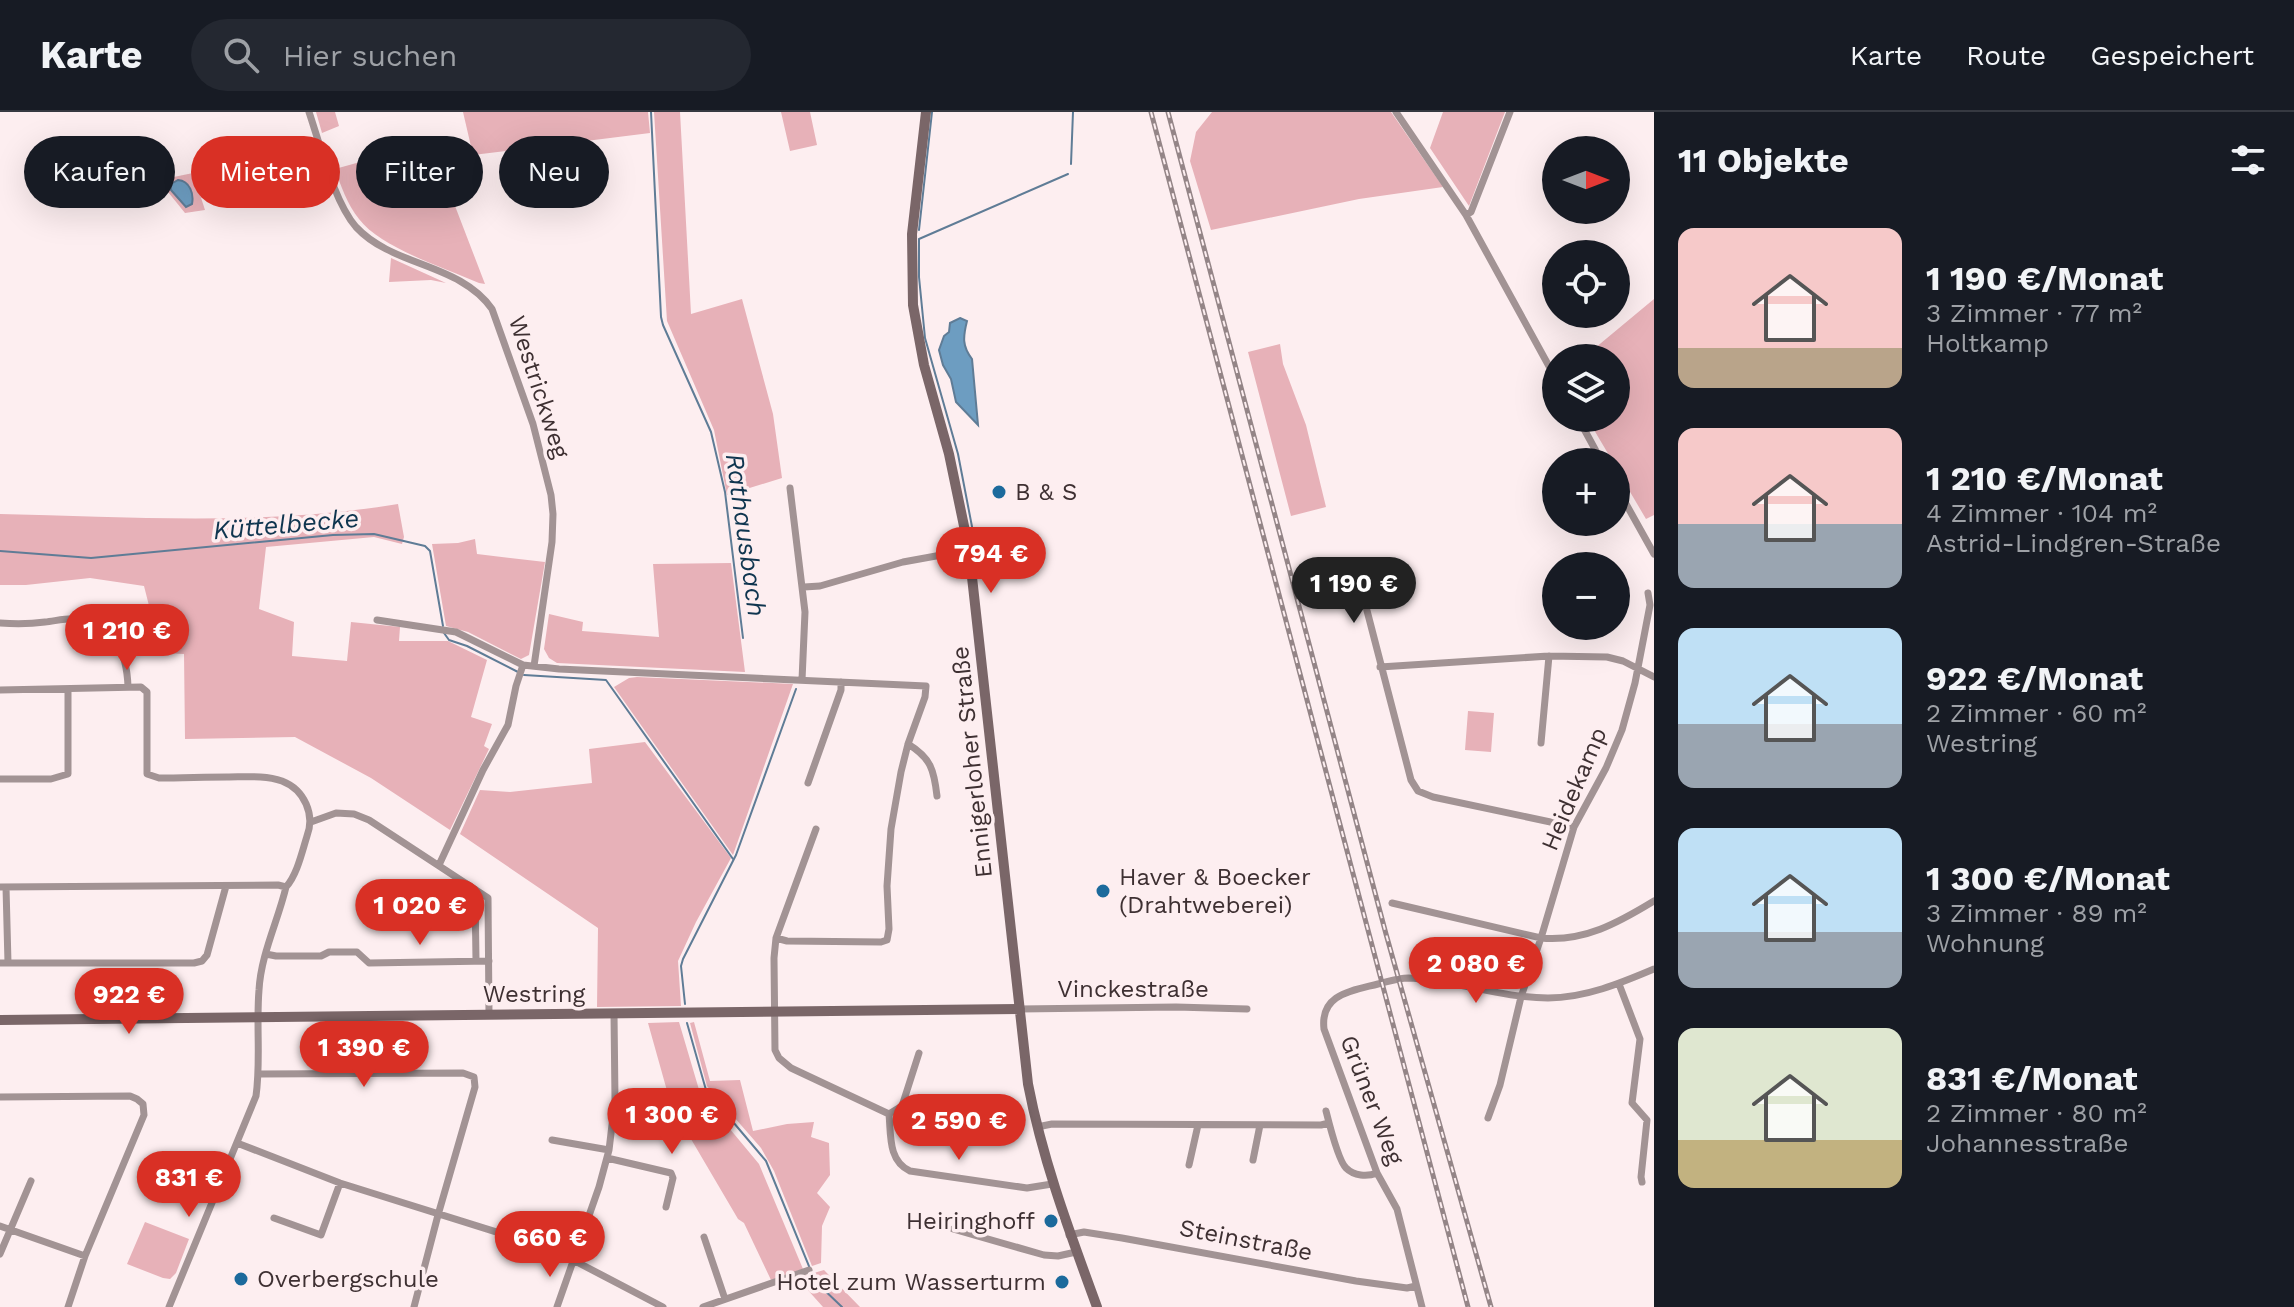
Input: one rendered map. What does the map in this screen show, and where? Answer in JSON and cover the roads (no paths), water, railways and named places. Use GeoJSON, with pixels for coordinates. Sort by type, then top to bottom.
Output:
{"type":"FeatureCollection","features":[{"type":"Feature","properties":{"kind":"main road","name":"Ennigerloher Straße"},"geometry":{"type":"LineString","coordinates":[[926,112],[912,234],[913,305],[924,365],[949,454],[969,550],[1028,1084],[1052,1184],[1097,1307]]}},
{"type":"Feature","properties":{"kind":"main road","name":"Westring"},"geometry":{"type":"LineString","coordinates":[[0,1020],[1020,1009]]}},
{"type":"Feature","properties":{"kind":"street","name":"Westrickweg"},"geometry":{"type":"LineString","coordinates":[[309,112],[340,201],[353,223],[367,237],[388,250],[472,287],[492,309],[533,424],[551,495],[552,542],[534,666]]}},
{"type":"Feature","properties":{"kind":"street"},"geometry":{"type":"LineString","coordinates":[[1396,112],[1466,215],[1542,353]]}},
{"type":"Feature","properties":{"kind":"street"},"geometry":{"type":"LineString","coordinates":[[1466,215],[1471,212],[1510,112]]}},
{"type":"Feature","properties":{"kind":"street"},"geometry":{"type":"LineString","coordinates":[[790,488],[804,587],[802,680]]}},
{"type":"Feature","properties":{"kind":"street"},"geometry":{"type":"LineString","coordinates":[[1630,511],[1654,554]]}},
{"type":"Feature","properties":{"kind":"street"},"geometry":{"type":"LineString","coordinates":[[804,587],[820,586],[903,562],[969,550]]}},
{"type":"Feature","properties":{"kind":"street"},"geometry":{"type":"LineString","coordinates":[[1358,576],[1411,780],[1418,791],[1433,797],[1574,827]]}},
{"type":"Feature","properties":{"kind":"street","name":"Heidekamp"},"geometry":{"type":"LineString","coordinates":[[1488,1118],[1505,1066],[1521,997],[1574,827],[1622,730],[1650,605],[1648,593]]}},
{"type":"Feature","properties":{"kind":"street"},"geometry":{"type":"LineString","coordinates":[[0,623],[77,619],[102,628],[122,649],[128,687]]}},
{"type":"Feature","properties":{"kind":"street"},"geometry":{"type":"LineString","coordinates":[[377,620],[456,632],[523,665],[926,686],[908,744],[895,802],[888,851],[887,940],[818,942],[776,938]]}},
{"type":"Feature","properties":{"kind":"street"},"geometry":{"type":"LineString","coordinates":[[1380,667],[1549,656],[1607,657],[1623,661],[1654,677]]}},
{"type":"Feature","properties":{"kind":"street"},"geometry":{"type":"LineString","coordinates":[[1541,743],[1549,656]]}},
{"type":"Feature","properties":{"kind":"street"},"geometry":{"type":"LineString","coordinates":[[439,865],[483,770],[508,725],[523,665]]}},
{"type":"Feature","properties":{"kind":"street"},"geometry":{"type":"LineString","coordinates":[[808,783],[841,690],[841,682]]}},
{"type":"Feature","properties":{"kind":"street"},"geometry":{"type":"LineString","coordinates":[[0,690],[141,687],[147,692],[147,774],[159,778],[264,777],[283,781],[303,797],[311,822],[286,887],[261,971],[256,1096],[169,1307]]}},
{"type":"Feature","properties":{"kind":"street"},"geometry":{"type":"LineString","coordinates":[[0,779],[51,779],[68,774],[68,689]]}},
{"type":"Feature","properties":{"kind":"street"},"geometry":{"type":"LineString","coordinates":[[908,744],[921,752],[930,764],[937,796]]}},
{"type":"Feature","properties":{"kind":"street"},"geometry":{"type":"LineString","coordinates":[[311,822],[336,813],[354,814],[369,820],[488,898],[489,1014]]}},
{"type":"Feature","properties":{"kind":"street"},"geometry":{"type":"LineString","coordinates":[[816,829],[776,938],[775,1050],[791,1068],[889,1114]]}},
{"type":"Feature","properties":{"kind":"street"},"geometry":{"type":"LineString","coordinates":[[226,886],[207,955],[202,961],[4,963],[3,887],[278,885],[286,887]]}},
{"type":"Feature","properties":{"kind":"street"},"geometry":{"type":"LineString","coordinates":[[475,890],[476,961]]}},
{"type":"Feature","properties":{"kind":"street"},"geometry":{"type":"LineString","coordinates":[[1392,903],[1541,938],[1559,939],[1607,928],[1654,901]]}},
{"type":"Feature","properties":{"kind":"street"},"geometry":{"type":"LineString","coordinates":[[266,954],[321,956],[329,952],[357,952],[369,963],[489,961]]}},
{"type":"Feature","properties":{"kind":"street"},"geometry":{"type":"LineString","coordinates":[[1521,997],[1577,996],[1619,984],[1654,969]]}},
{"type":"Feature","properties":{"kind":"street","name":"Grüner Weg"},"geometry":{"type":"LineString","coordinates":[[1422,1307],[1397,1209],[1377,1173],[1324,1029],[1324,1017],[1330,1003],[1349,992],[1403,978],[1521,997]]}},
{"type":"Feature","properties":{"kind":"street"},"geometry":{"type":"LineString","coordinates":[[1619,984],[1640,1039],[1632,1103],[1647,1120],[1642,1182]]}},
{"type":"Feature","properties":{"kind":"street","name":"Vinckestraße"},"geometry":{"type":"LineString","coordinates":[[1020,1009],[1247,1009]]}},
{"type":"Feature","properties":{"kind":"street"},"geometry":{"type":"LineString","coordinates":[[557,1307],[608,1154],[615,1100],[614,1013]]}},
{"type":"Feature","properties":{"kind":"street"},"geometry":{"type":"LineString","coordinates":[[889,1114],[902,1106],[919,1053]]}},
{"type":"Feature","properties":{"kind":"street"},"geometry":{"type":"LineString","coordinates":[[259,1074],[463,1073],[474,1077],[475,1087],[414,1307]]}},
{"type":"Feature","properties":{"kind":"street"},"geometry":{"type":"LineString","coordinates":[[0,1097],[130,1096],[143,1104],[144,1115],[85,1256],[68,1307]]}},
{"type":"Feature","properties":{"kind":"street"},"geometry":{"type":"LineString","coordinates":[[1326,1111],[1345,1167],[1356,1174],[1369,1176],[1377,1173]]}},
{"type":"Feature","properties":{"kind":"street"},"geometry":{"type":"LineString","coordinates":[[889,1114],[893,1154],[902,1167],[910,1171],[1027,1188],[1052,1184]]}},
{"type":"Feature","properties":{"kind":"street"},"geometry":{"type":"LineString","coordinates":[[1037,1127],[1052,1124],[1329,1123]]}},
{"type":"Feature","properties":{"kind":"street"},"geometry":{"type":"LineString","coordinates":[[1189,1165],[1198,1125]]}},
{"type":"Feature","properties":{"kind":"street"},"geometry":{"type":"LineString","coordinates":[[1253,1160],[1260,1125]]}},
{"type":"Feature","properties":{"kind":"street"},"geometry":{"type":"LineString","coordinates":[[552,1140],[671,1173],[673,1178],[666,1207]]}},
{"type":"Feature","properties":{"kind":"street"},"geometry":{"type":"LineString","coordinates":[[237,1143],[340,1183],[541,1246],[663,1307]]}},
{"type":"Feature","properties":{"kind":"street"},"geometry":{"type":"LineString","coordinates":[[0,1254],[31,1181]]}},
{"type":"Feature","properties":{"kind":"street"},"geometry":{"type":"LineString","coordinates":[[274,1218],[321,1235],[340,1183]]}},
{"type":"Feature","properties":{"kind":"street"},"geometry":{"type":"LineString","coordinates":[[0,1226],[85,1256]]}},
{"type":"Feature","properties":{"kind":"street"},"geometry":{"type":"LineString","coordinates":[[953,1229],[1044,1255],[1076,1252]]}},
{"type":"Feature","properties":{"kind":"street","name":"Steinstraße"},"geometry":{"type":"LineString","coordinates":[[1069,1235],[1084,1232],[1356,1281],[1407,1288],[1416,1286]]}},
{"type":"Feature","properties":{"kind":"street"},"geometry":{"type":"LineString","coordinates":[[704,1237],[725,1299]]}},
{"type":"Feature","properties":{"kind":"street"},"geometry":{"type":"LineString","coordinates":[[703,1307],[809,1270]]}},
{"type":"Feature","properties":{"kind":"water"},"geometry":{"type":"Polygon","coordinates":[[[175,182],[188,185],[191,204],[186,207],[175,195],[175,182]]]}},
{"type":"Feature","properties":{"kind":"water"},"geometry":{"type":"Polygon","coordinates":[[[960,318],[967,321],[964,341],[972,359],[978,425],[956,402],[939,350],[944,336],[949,332],[950,323],[960,318]]]}},
{"type":"Feature","properties":{"kind":"waterway","name":"Rathausbach"},"geometry":{"type":"LineString","coordinates":[[651,112],[661,317],[711,432],[725,492],[743,638]]}},
{"type":"Feature","properties":{"kind":"waterway"},"geometry":{"type":"LineString","coordinates":[[919,230],[932,112]]}},
{"type":"Feature","properties":{"kind":"waterway"},"geometry":{"type":"LineString","coordinates":[[1071,164],[1073,112]]}},
{"type":"Feature","properties":{"kind":"waterway"},"geometry":{"type":"LineString","coordinates":[[974,537],[958,454],[925,338],[919,239],[1068,174]]}},
{"type":"Feature","properties":{"kind":"waterway","name":"Küttelbecke"},"geometry":{"type":"LineString","coordinates":[[0,551],[91,558],[333,535],[374,534],[425,546],[430,551],[443,626]]}},
{"type":"Feature","properties":{"kind":"waterway","name":"Küttelbecke"},"geometry":{"type":"LineString","coordinates":[[444,633],[449,640],[518,672]]}},
{"type":"Feature","properties":{"kind":"waterway","name":"Küttelbecke"},"geometry":{"type":"LineString","coordinates":[[524,675],[606,680],[733,859]]}},
{"type":"Feature","properties":{"kind":"waterway","name":"Rathausbach"},"geometry":{"type":"LineString","coordinates":[[685,1004],[683,959],[736,855],[796,689]]}},
{"type":"Feature","properties":{"kind":"waterway","name":"Rathausbach"},"geometry":{"type":"LineString","coordinates":[[687,1023],[706,1090],[766,1161],[813,1276],[842,1307]]}},
{"type":"Feature","properties":{"kind":"railway"},"geometry":{"type":"LineString","coordinates":[[1151,112],[1468,1307]]}},
{"type":"Feature","properties":{"kind":"railway"},"geometry":{"type":"LineString","coordinates":[[1168,112],[1386,934],[1491,1307]]}},
{"type":"Feature","properties":{"kind":"place","name":"B & S"},"geometry":{"type":"Point","coordinates":[999,492]}},
{"type":"Feature","properties":{"kind":"place","name":"Haver & Boecker (Drahtweberei)"},"geometry":{"type":"Point","coordinates":[1103,891]}},
{"type":"Feature","properties":{"kind":"place","name":"Heiringhoff"},"geometry":{"type":"Point","coordinates":[1051,1221]}},
{"type":"Feature","properties":{"kind":"place","name":"Overbergschule"},"geometry":{"type":"Point","coordinates":[241,1279]}},
{"type":"Feature","properties":{"kind":"place","name":"Hotel zum Wasserturm"},"geometry":{"type":"Point","coordinates":[1062,1282]}}]}
